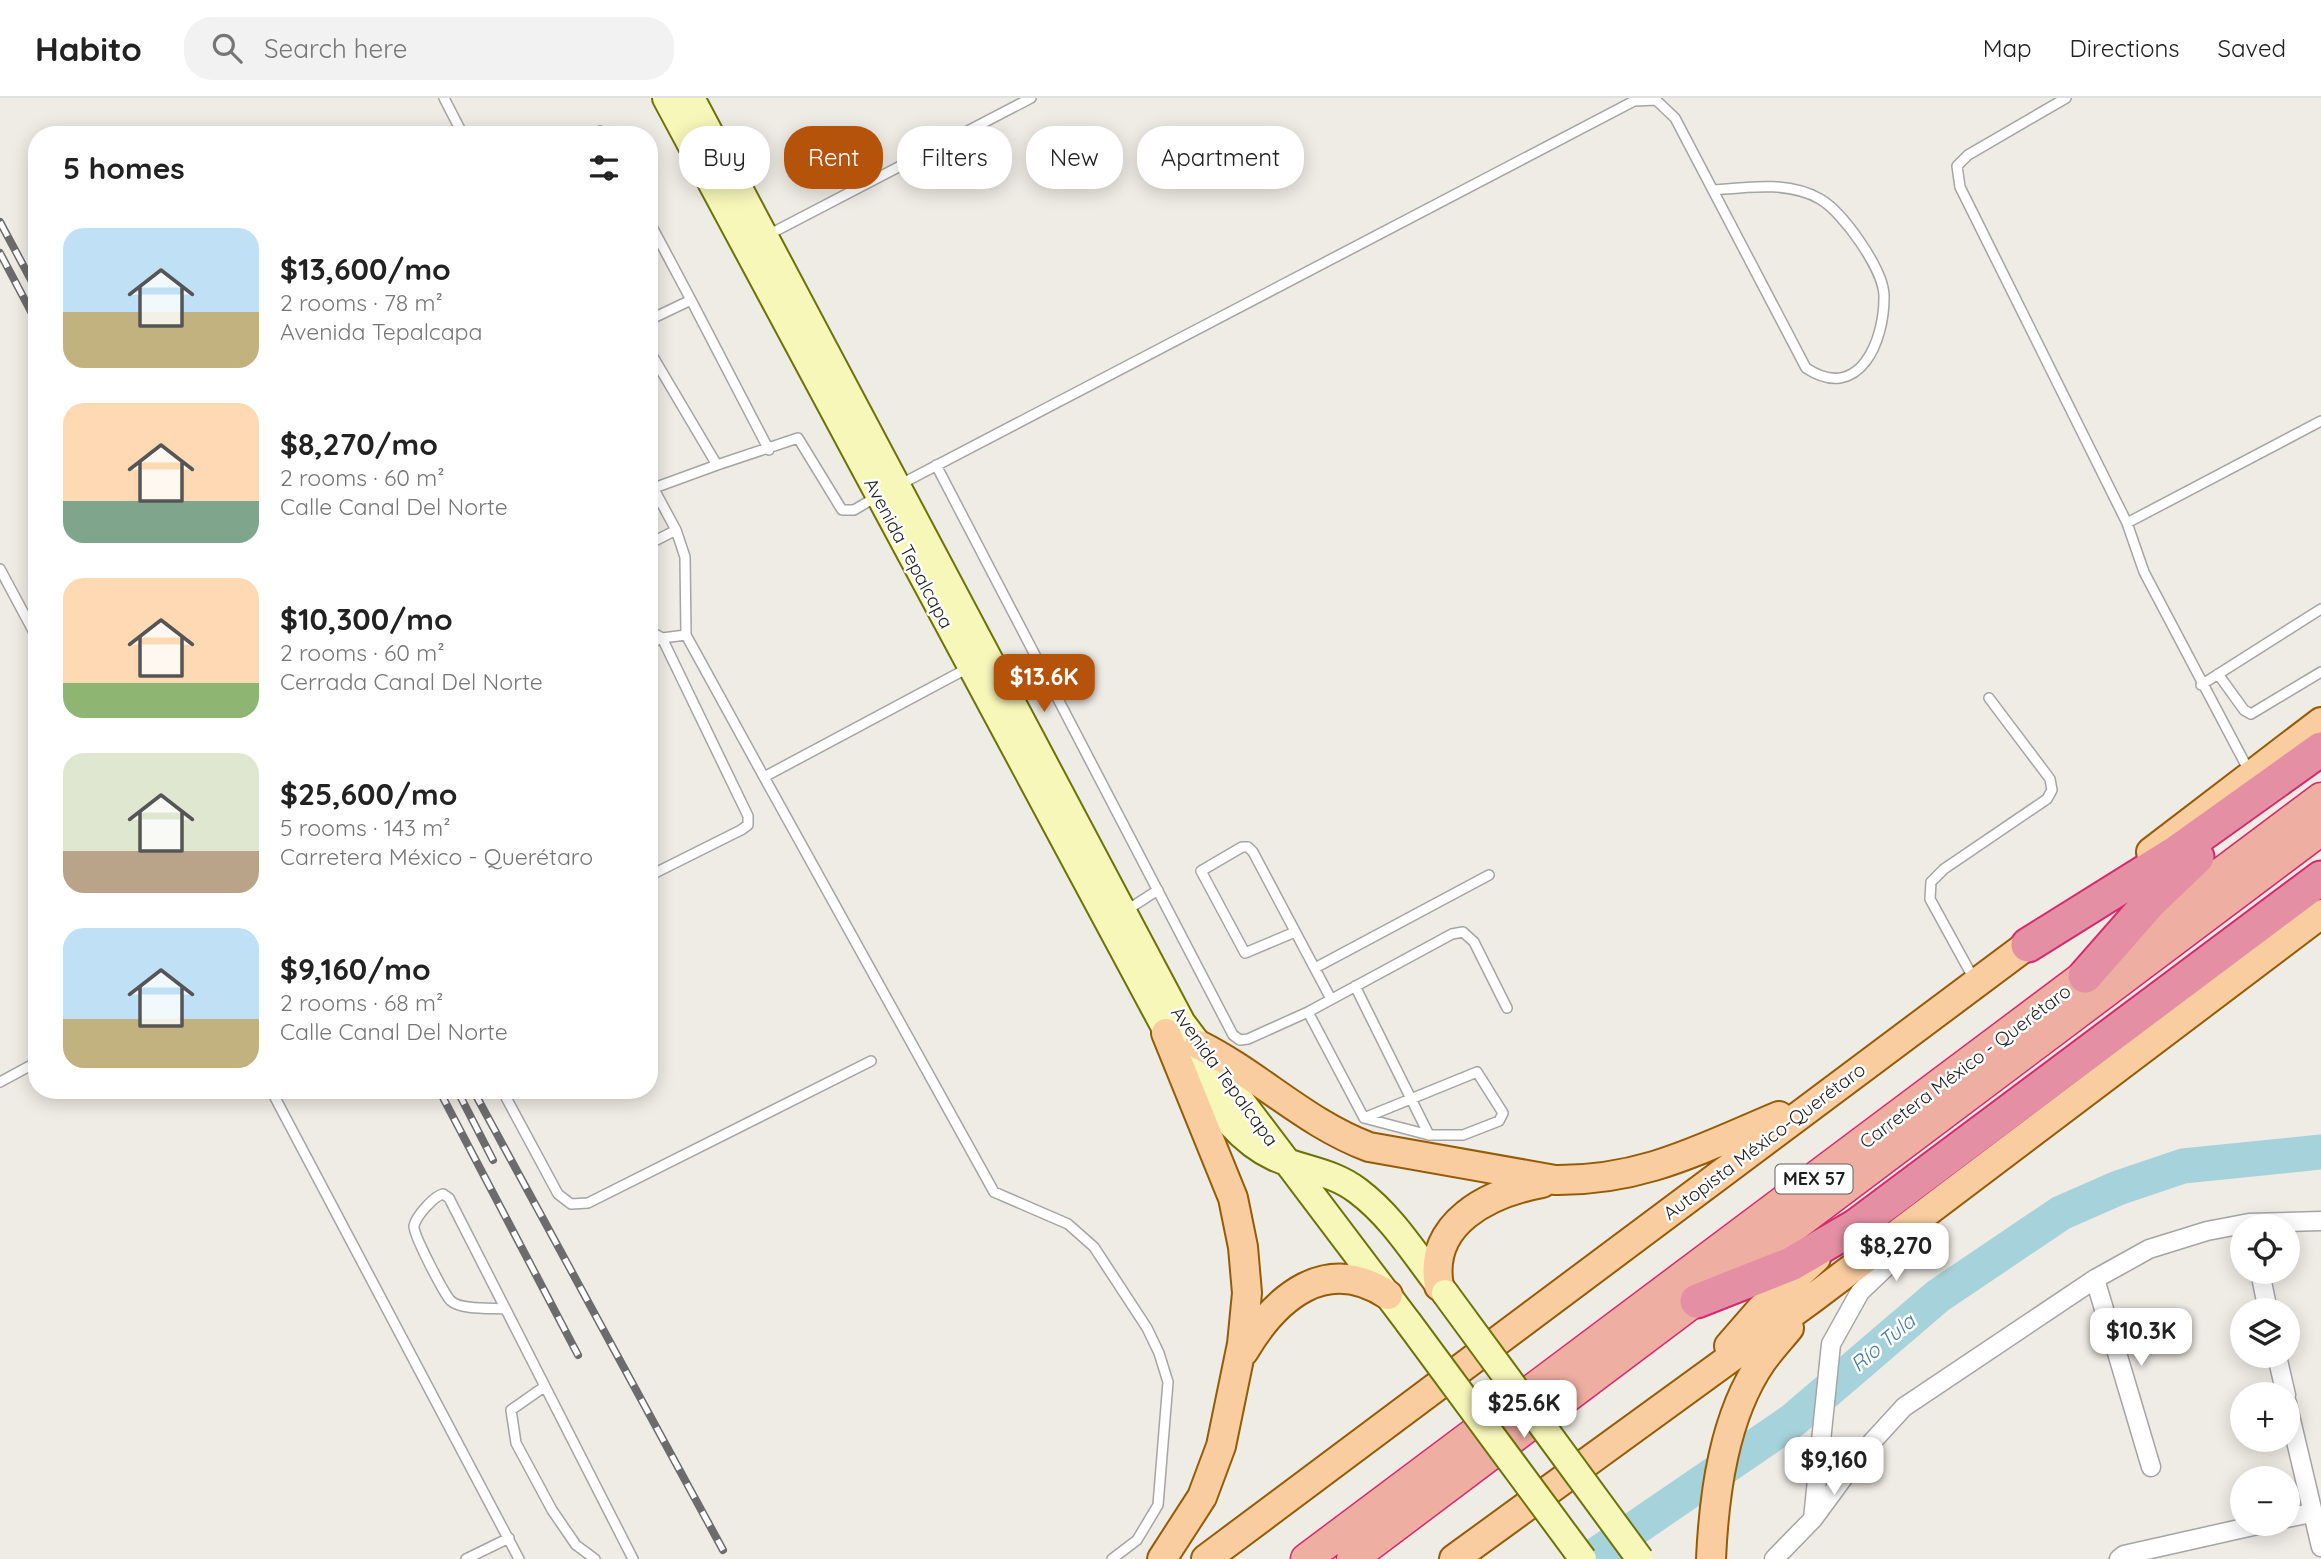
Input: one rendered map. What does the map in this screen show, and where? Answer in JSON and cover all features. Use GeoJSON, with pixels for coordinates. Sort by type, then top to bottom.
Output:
{"type":"FeatureCollection","features":[{"type":"Feature","properties":{"kind":"highway"},"geometry":{"type":"LineString","coordinates":[[2028,945],[2177,852],[2311,757]]}},
{"type":"Feature","properties":{"kind":"highway"},"geometry":{"type":"LineString","coordinates":[[2085,976],[2172,880],[2311,757]]}},
{"type":"Feature","properties":{"kind":"highway","name":"Carretera México - Querétaro"},"geometry":{"type":"LineString","coordinates":[[1307,1559],[2321,798]]}},
{"type":"Feature","properties":{"kind":"highway","name":"Carretera México - Querétaro"},"geometry":{"type":"LineString","coordinates":[[1352,1559],[2321,830]]}},
{"type":"Feature","properties":{"kind":"highway"},"geometry":{"type":"LineString","coordinates":[[1697,1301],[1768,1275],[1846,1233],[2321,878]]}},
{"type":"Feature","properties":{"kind":"main road","name":"Avenida Tepalcapa"},"geometry":{"type":"LineString","coordinates":[[666,98],[755,242],[888,491],[1182,1023],[1583,1559]]}},
{"type":"Feature","properties":{"kind":"main road","name":"Avenida Tepalcapa"},"geometry":{"type":"LineString","coordinates":[[691,98],[755,242]]}},
{"type":"Feature","properties":{"kind":"main road","name":"Avenida Tepalcapa"},"geometry":{"type":"LineString","coordinates":[[888,491],[970,667],[1166,1033],[1202,1087],[1233,1125],[1258,1148],[1289,1163],[1332,1175],[1357,1189],[1386,1216],[1640,1559]]}},
{"type":"Feature","properties":{"kind":"main road","name":"Autopista México-Querétaro"},"geometry":{"type":"LineString","coordinates":[[1206,1559],[2028,945],[2321,722]]}},
{"type":"Feature","properties":{"kind":"main road"},"geometry":{"type":"LineString","coordinates":[[1454,1559],[1813,1298],[2321,914]]}},
{"type":"Feature","properties":{"kind":"main road"},"geometry":{"type":"LineString","coordinates":[[1162,1559],[1191,1517],[1210,1477],[1229,1415],[1246,1319],[1247,1293],[1240,1224],[1225,1172],[1166,1033]]}},
{"type":"Feature","properties":{"kind":"main road"},"geometry":{"type":"LineString","coordinates":[[1199,1045],[1241,1068],[1307,1117],[1369,1147],[1555,1180],[1611,1178],[1650,1169],[1820,1099]]}},
{"type":"Feature","properties":{"kind":"main road"},"geometry":{"type":"LineString","coordinates":[[1442,1289],[1439,1252],[1447,1232],[1460,1217],[1513,1191],[1555,1180]]}},
{"type":"Feature","properties":{"kind":"main road"},"geometry":{"type":"LineString","coordinates":[[1700,1380],[1762,1308],[1846,1233]]}},
{"type":"Feature","properties":{"kind":"main road"},"geometry":{"type":"LineString","coordinates":[[1236,1370],[1266,1319],[1304,1287],[1325,1279],[1350,1279],[1364,1282],[1388,1295]]}},
{"type":"Feature","properties":{"kind":"main road"},"geometry":{"type":"LineString","coordinates":[[1711,1551],[1720,1476],[1735,1417],[1761,1363],[1813,1298]]}},
{"type":"Feature","properties":{"kind":"street"},"geometry":{"type":"LineString","coordinates":[[1813,1519],[1831,1343],[1860,1292],[1904,1250],[1935,1207]]}},
{"type":"Feature","properties":{"kind":"street"},"geometry":{"type":"LineString","coordinates":[[2300,1222],[2321,1221]]}},
{"type":"Feature","properties":{"kind":"street"},"geometry":{"type":"LineString","coordinates":[[1774,1559],[1813,1519],[1860,1455],[1904,1406],[2095,1279],[2175,1239],[2230,1229]]}},
{"type":"Feature","properties":{"kind":"street"},"geometry":{"type":"LineString","coordinates":[[2095,1279],[2151,1467]]}},
{"type":"Feature","properties":{"kind":"street"},"geometry":{"type":"LineString","coordinates":[[2298,1452],[2321,1548]]}},
{"type":"Feature","properties":{"kind":"street"},"geometry":{"type":"LineString","coordinates":[[2300,1515],[2311,1513]]}},
{"type":"Feature","properties":{"kind":"street"},"geometry":{"type":"LineString","coordinates":[[2119,1559],[2124,1555],[2184,1551],[2230,1535]]}},
{"type":"Feature","properties":{"kind":"lane"},"geometry":{"type":"LineString","coordinates":[[444,98],[458,126]]}},
{"type":"Feature","properties":{"kind":"lane"},"geometry":{"type":"LineString","coordinates":[[755,242],[1031,98]]}},
{"type":"Feature","properties":{"kind":"lane"},"geometry":{"type":"LineString","coordinates":[[2066,98],[1968,155],[1957,166],[1960,187],[2127,523],[2144,572],[2201,685],[2251,775]]}},
{"type":"Feature","properties":{"kind":"lane"},"geometry":{"type":"LineString","coordinates":[[658,482],[769,450],[799,438],[842,510],[854,510],[1634,100],[1656,100],[1675,118],[1806,368],[1822,379],[1844,378],[1870,358],[1881,331],[1884,292],[1869,256],[1847,225],[1820,199],[1789,189],[1757,186],[1714,190]]}},
{"type":"Feature","properties":{"kind":"lane"},"geometry":{"type":"LineString","coordinates":[[658,238],[769,450]]}},
{"type":"Feature","properties":{"kind":"lane"},"geometry":{"type":"LineString","coordinates":[[658,316],[691,300]]}},
{"type":"Feature","properties":{"kind":"lane"},"geometry":{"type":"LineString","coordinates":[[658,365],[717,464]]}},
{"type":"Feature","properties":{"kind":"lane"},"geometry":{"type":"LineString","coordinates":[[2127,523],[2321,421]]}},
{"type":"Feature","properties":{"kind":"lane"},"geometry":{"type":"LineString","coordinates":[[936,465],[1233,1035],[1240,1040],[1248,1039],[1308,1012],[1452,934],[1463,932],[1474,942],[1507,1008]]}},
{"type":"Feature","properties":{"kind":"lane"},"geometry":{"type":"LineString","coordinates":[[658,496],[676,530],[685,557],[686,635],[994,1192],[1081,1233],[1109,1270],[1159,1353],[1168,1382],[1158,1505],[1137,1540],[1112,1559]]}},
{"type":"Feature","properties":{"kind":"lane"},"geometry":{"type":"LineString","coordinates":[[658,539],[676,530]]}},
{"type":"Feature","properties":{"kind":"lane"},"geometry":{"type":"LineString","coordinates":[[0,569],[28,621]]}},
{"type":"Feature","properties":{"kind":"lane"},"geometry":{"type":"LineString","coordinates":[[2201,685],[2321,609]]}},
{"type":"Feature","properties":{"kind":"lane"},"geometry":{"type":"LineString","coordinates":[[658,640],[686,635]]}},
{"type":"Feature","properties":{"kind":"lane"},"geometry":{"type":"LineString","coordinates":[[658,636],[662,638],[748,816],[748,825],[658,871]]}},
{"type":"Feature","properties":{"kind":"lane"},"geometry":{"type":"LineString","coordinates":[[764,777],[970,667]]}},
{"type":"Feature","properties":{"kind":"lane"},"geometry":{"type":"LineString","coordinates":[[2218,674],[2244,710],[2251,714],[2321,672]]}},
{"type":"Feature","properties":{"kind":"lane"},"geometry":{"type":"LineString","coordinates":[[1976,983],[1930,899],[1931,883],[1944,869],[2047,799],[2052,790],[2050,779],[1989,698]]}},
{"type":"Feature","properties":{"kind":"lane"},"geometry":{"type":"LineString","coordinates":[[1295,932],[1245,953],[1201,871],[1242,847],[1248,847],[1315,968],[1331,999]]}},
{"type":"Feature","properties":{"kind":"lane"},"geometry":{"type":"LineString","coordinates":[[1315,968],[1489,875]]}},
{"type":"Feature","properties":{"kind":"lane"},"geometry":{"type":"LineString","coordinates":[[1123,912],[1158,890]]}},
{"type":"Feature","properties":{"kind":"lane"},"geometry":{"type":"LineString","coordinates":[[1354,986],[1429,1135]]}},
{"type":"Feature","properties":{"kind":"lane"},"geometry":{"type":"LineString","coordinates":[[1308,1012],[1364,1118],[1429,1135],[1463,1135],[1499,1121],[1503,1113],[1477,1072],[1364,1118]]}},
{"type":"Feature","properties":{"kind":"lane"},"geometry":{"type":"LineString","coordinates":[[507,1099],[558,1194],[571,1204],[580,1204],[588,1203],[871,1061]]}},
{"type":"Feature","properties":{"kind":"lane"},"geometry":{"type":"LineString","coordinates":[[0,1082],[28,1067]]}},
{"type":"Feature","properties":{"kind":"lane"},"geometry":{"type":"LineString","coordinates":[[276,1099],[519,1559]]}},
{"type":"Feature","properties":{"kind":"lane"},"geometry":{"type":"LineString","coordinates":[[505,1309],[458,1305],[448,1297],[415,1232],[417,1220],[438,1196],[443,1194],[449,1198],[633,1559]]}},
{"type":"Feature","properties":{"kind":"lane"},"geometry":{"type":"LineString","coordinates":[[544,1387],[511,1410],[516,1443],[576,1545],[595,1559]]}},
{"type":"Feature","properties":{"kind":"lane"},"geometry":{"type":"LineString","coordinates":[[466,1559],[509,1538]]}},
{"type":"Feature","properties":{"kind":"waterway","name":"Río Tula"},"geometry":{"type":"LineString","coordinates":[[1590,1559],[1792,1421],[1938,1296],[2061,1213],[2118,1188],[2183,1166],[2321,1152]]}},
{"type":"Feature","properties":{"kind":"railway"},"geometry":{"type":"LineString","coordinates":[[0,222],[28,274]]}},
{"type":"Feature","properties":{"kind":"railway"},"geometry":{"type":"LineString","coordinates":[[0,253],[28,306]]}},
{"type":"Feature","properties":{"kind":"railway"},"geometry":{"type":"LineString","coordinates":[[444,1099],[578,1355]]}},
{"type":"Feature","properties":{"kind":"railway"},"geometry":{"type":"LineString","coordinates":[[462,1099],[493,1160]]}},
{"type":"Feature","properties":{"kind":"railway"},"geometry":{"type":"LineString","coordinates":[[478,1099],[723,1550]]}}]}
